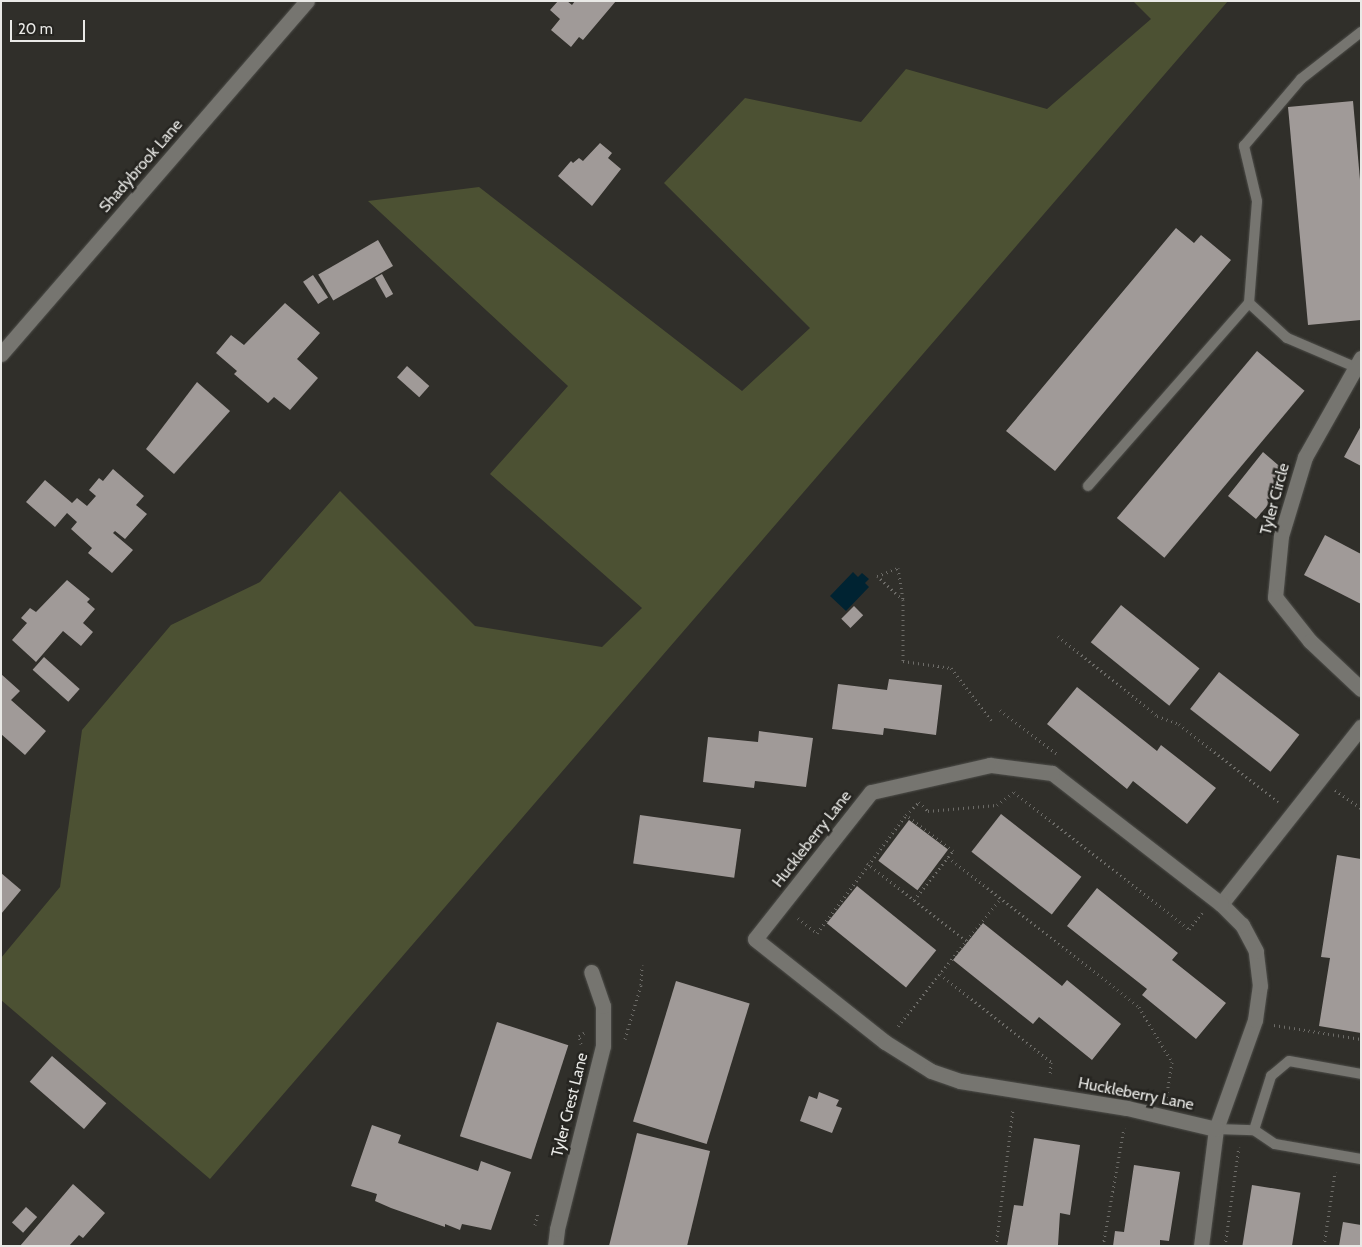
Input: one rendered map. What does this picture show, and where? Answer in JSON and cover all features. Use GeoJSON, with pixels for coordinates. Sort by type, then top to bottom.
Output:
{"type":"FeatureCollection","features":[{"type":"Feature","properties":{"kind":"street","name":"Shadybrook Lane"},"geometry":{"type":"LineString","coordinates":[[1,354],[307,1]]}},
{"type":"Feature","properties":{"kind":"street","name":"Tyler Circle"},"geometry":{"type":"LineString","coordinates":[[1358,363],[1305,457],[1281,536],[1275,596],[1310,640],[1361,689]]}},
{"type":"Feature","properties":{"kind":"street"},"geometry":{"type":"LineString","coordinates":[[1217,901],[1292,814],[1361,728]]}},
{"type":"Feature","properties":{"kind":"street","name":"Huckleberry Lane"},"geometry":{"type":"LineString","coordinates":[[1201,1246],[1216,1129],[1255,1020],[1260,986],[1256,951],[1242,925],[1217,901],[1052,773],[990,765],[872,792],[755,939],[885,1042],[931,1071],[960,1081],[1127,1108],[1216,1129]]}},
{"type":"Feature","properties":{"kind":"street","name":"Tyler Crest Lane"},"geometry":{"type":"LineString","coordinates":[[556,1246],[557,1229],[603,1046],[603,1006],[591,972]]}},
{"type":"Feature","properties":{"kind":"lane"},"geometry":{"type":"LineString","coordinates":[[1088,486],[1249,303],[1257,201],[1244,146],[1301,79],[1361,32]]}},
{"type":"Feature","properties":{"kind":"lane"},"geometry":{"type":"LineString","coordinates":[[1249,303],[1287,338],[1358,363]]}},
{"type":"Feature","properties":{"kind":"lane"},"geometry":{"type":"LineString","coordinates":[[1254,1130],[1271,1076],[1289,1061],[1361,1074]]}},
{"type":"Feature","properties":{"kind":"lane"},"geometry":{"type":"LineString","coordinates":[[1216,1129],[1254,1130],[1275,1144],[1361,1159]]}},
{"type":"Feature","properties":{"kind":"path"},"geometry":{"type":"LineString","coordinates":[[902,600],[877,576],[898,568],[902,600],[903,661],[951,668],[991,720]]}},
{"type":"Feature","properties":{"kind":"path"},"geometry":{"type":"LineString","coordinates":[[1058,636],[1157,716],[1179,724],[1292,814]]}},
{"type":"Feature","properties":{"kind":"path"},"geometry":{"type":"LineString","coordinates":[[1000,710],[1061,756]]}},
{"type":"Feature","properties":{"kind":"path"},"geometry":{"type":"LineString","coordinates":[[1320,780],[1361,808]]}},
{"type":"Feature","properties":{"kind":"path"},"geometry":{"type":"LineString","coordinates":[[782,905],[816,933],[867,863],[919,802],[928,812],[998,805],[1014,792],[1189,929],[1217,901]]}},
{"type":"Feature","properties":{"kind":"path"},"geometry":{"type":"LineString","coordinates":[[906,815],[952,851],[914,900]]}},
{"type":"Feature","properties":{"kind":"path"},"geometry":{"type":"LineString","coordinates":[[948,857],[1139,1007],[1172,1062],[1163,1116]]}},
{"type":"Feature","properties":{"kind":"path"},"geometry":{"type":"LineString","coordinates":[[867,863],[966,941]]}},
{"type":"Feature","properties":{"kind":"path"},"geometry":{"type":"LineString","coordinates":[[885,1042],[1000,898]]}},
{"type":"Feature","properties":{"kind":"path"},"geometry":{"type":"LineString","coordinates":[[940,974],[1051,1062],[1048,1096]]}},
{"type":"Feature","properties":{"kind":"path"},"geometry":{"type":"LineString","coordinates":[[1270,1034],[1276,1018]]}},
{"type":"Feature","properties":{"kind":"path"},"geometry":{"type":"LineString","coordinates":[[1274,1025],[1361,1039]]}},
{"type":"Feature","properties":{"kind":"path"},"geometry":{"type":"LineString","coordinates":[[996,1246],[1016,1091]]}},
{"type":"Feature","properties":{"kind":"path"},"geometry":{"type":"LineString","coordinates":[[1103,1246],[1127,1108]]}},
{"type":"Feature","properties":{"kind":"path"},"geometry":{"type":"LineString","coordinates":[[1226,1246],[1241,1130]]}},
{"type":"Feature","properties":{"kind":"path"},"geometry":{"type":"LineString","coordinates":[[1324,1246],[1338,1155]]}},
{"type":"Feature","properties":{"kind":"green space"},"geometry":{"type":"Polygon","coordinates":[[[1133,1],[1228,1],[210,1179],[1,1000],[1,958],[60,887],[82,730],[171,625],[260,582],[340,491],[475,626],[602,647],[642,608],[490,474],[568,386],[368,201],[479,187],[742,391],[810,328],[664,183],[745,98],[861,122],[906,69],[1047,109],[1151,19],[1133,1]]]}},
{"type":"Feature","properties":{"kind":"water"},"geometry":{"type":"Polygon","coordinates":[[[853,572],[858,577],[862,573],[869,579],[865,583],[869,587],[846,611],[830,596],[853,572]]]}},
{"type":"Feature","properties":{"kind":"building"},"geometry":{"type":"Polygon","coordinates":[[[558,1],[567,1],[572,5],[575,1],[616,1],[583,40],[579,37],[571,47],[551,30],[560,19],[550,10],[558,1]]]}},
{"type":"Feature","properties":{"kind":"building"},"geometry":{"type":"Polygon","coordinates":[[[1353,101],[1361,191],[1361,320],[1308,325],[1288,107],[1353,101]]]}},
{"type":"Feature","properties":{"kind":"building"},"geometry":{"type":"Polygon","coordinates":[[[600,143],[612,153],[608,158],[621,169],[592,206],[558,176],[571,161],[573,163],[579,158],[583,161],[600,143]]]}},
{"type":"Feature","properties":{"kind":"building"},"geometry":{"type":"Polygon","coordinates":[[[1176,228],[1194,243],[1201,235],[1231,260],[1055,471],[1006,431],[1176,228]]]}},
{"type":"Feature","properties":{"kind":"building"},"geometry":{"type":"Polygon","coordinates":[[[378,240],[393,266],[333,300],[318,274],[378,240]]]}},
{"type":"Feature","properties":{"kind":"building"},"geometry":{"type":"Polygon","coordinates":[[[382,274],[393,294],[386,298],[375,278],[382,274]]]}},
{"type":"Feature","properties":{"kind":"building"},"geometry":{"type":"Polygon","coordinates":[[[313,275],[328,297],[318,304],[303,282],[313,275]]]}},
{"type":"Feature","properties":{"kind":"building"},"geometry":{"type":"Polygon","coordinates":[[[285,303],[320,333],[297,359],[318,378],[290,410],[274,397],[268,403],[234,374],[237,371],[216,353],[231,335],[244,345],[285,303]]]}},
{"type":"Feature","properties":{"kind":"building"},"geometry":{"type":"Polygon","coordinates":[[[1257,351],[1304,391],[1164,558],[1117,518],[1257,351]]]}},
{"type":"Feature","properties":{"kind":"building"},"geometry":{"type":"Polygon","coordinates":[[[407,366],[429,386],[419,397],[397,377],[407,366]]]}},
{"type":"Feature","properties":{"kind":"building"},"geometry":{"type":"Polygon","coordinates":[[[197,382],[230,411],[174,474],[146,449],[197,382]]]}},
{"type":"Feature","properties":{"kind":"building"},"geometry":{"type":"Polygon","coordinates":[[[1361,426],[1361,466],[1344,457],[1361,426]]]}},
{"type":"Feature","properties":{"kind":"building"},"geometry":{"type":"Polygon","coordinates":[[[1263,452],[1285,471],[1271,488],[1275,491],[1270,497],[1273,499],[1256,519],[1228,496],[1263,452]]]}},
{"type":"Feature","properties":{"kind":"building"},"geometry":{"type":"Polygon","coordinates":[[[113,469],[144,496],[136,505],[147,514],[125,539],[115,531],[113,533],[133,550],[112,573],[88,553],[92,548],[71,529],[77,522],[67,513],[55,527],[26,502],[45,480],[72,503],[77,498],[87,506],[96,496],[89,490],[99,478],[103,481],[113,469]]]}},
{"type":"Feature","properties":{"kind":"building"},"geometry":{"type":"Polygon","coordinates":[[[1325,535],[1361,554],[1361,604],[1304,575],[1325,535]]]}},
{"type":"Feature","properties":{"kind":"building"},"geometry":{"type":"Polygon","coordinates":[[[67,580],[90,599],[87,602],[95,609],[83,623],[93,632],[81,646],[63,631],[36,662],[12,640],[27,623],[21,618],[30,608],[36,612],[67,580]]]}},
{"type":"Feature","properties":{"kind":"building"},"geometry":{"type":"Polygon","coordinates":[[[1121,605],[1199,669],[1169,706],[1091,642],[1121,605]]]}},
{"type":"Feature","properties":{"kind":"building"},"geometry":{"type":"Polygon","coordinates":[[[854,606],[863,615],[850,628],[841,619],[854,606]]]}},
{"type":"Feature","properties":{"kind":"building"},"geometry":{"type":"Polygon","coordinates":[[[44,657],[80,689],[68,702],[33,670],[44,657]]]}},
{"type":"Feature","properties":{"kind":"building"},"geometry":{"type":"Polygon","coordinates":[[[1219,672],[1299,735],[1270,772],[1190,709],[1219,672]]]}},
{"type":"Feature","properties":{"kind":"building"},"geometry":{"type":"Polygon","coordinates":[[[1,674],[20,691],[11,700],[46,731],[25,755],[1,734],[1,674]]]}},
{"type":"Feature","properties":{"kind":"building"},"geometry":{"type":"Polygon","coordinates":[[[889,679],[942,685],[936,735],[884,728],[883,735],[832,729],[838,684],[887,690],[889,679]]]}},
{"type":"Feature","properties":{"kind":"building"},"geometry":{"type":"Polygon","coordinates":[[[1077,687],[1157,751],[1161,745],[1216,788],[1187,824],[1133,781],[1127,789],[1047,724],[1077,687]]]}},
{"type":"Feature","properties":{"kind":"building"},"geometry":{"type":"Polygon","coordinates":[[[759,731],[813,738],[806,787],[755,781],[754,788],[703,782],[708,737],[758,742],[759,731]]]}},
{"type":"Feature","properties":{"kind":"building"},"geometry":{"type":"Polygon","coordinates":[[[1001,814],[1081,877],[1052,915],[971,852],[1001,814]]]}},
{"type":"Feature","properties":{"kind":"building"},"geometry":{"type":"Polygon","coordinates":[[[640,815],[741,829],[734,878],[633,864],[640,815]]]}},
{"type":"Feature","properties":{"kind":"building"},"geometry":{"type":"Polygon","coordinates":[[[909,820],[948,849],[917,890],[878,861],[909,820]]]}},
{"type":"Feature","properties":{"kind":"building"},"geometry":{"type":"Polygon","coordinates":[[[1337,855],[1361,859],[1361,1033],[1319,1026],[1330,958],[1321,957],[1337,855]]]}},
{"type":"Feature","properties":{"kind":"building"},"geometry":{"type":"Polygon","coordinates":[[[1,873],[21,890],[1,914],[1,873]]]}},
{"type":"Feature","properties":{"kind":"building"},"geometry":{"type":"Polygon","coordinates":[[[857,886],[936,950],[906,987],[827,923],[857,886]]]}},
{"type":"Feature","properties":{"kind":"building"},"geometry":{"type":"Polygon","coordinates":[[[1097,888],[1178,953],[1172,960],[1226,1003],[1196,1039],[1142,995],[1147,989],[1067,926],[1097,888]]]}},
{"type":"Feature","properties":{"kind":"building"},"geometry":{"type":"Polygon","coordinates":[[[983,923],[1062,986],[1067,980],[1121,1024],[1092,1060],[1039,1017],[1033,1024],[953,960],[983,923]]]}},
{"type":"Feature","properties":{"kind":"building"},"geometry":{"type":"Polygon","coordinates":[[[676,981],[750,1004],[707,1144],[633,1122],[676,981]]]}},
{"type":"Feature","properties":{"kind":"building"},"geometry":{"type":"Polygon","coordinates":[[[497,1022],[568,1045],[531,1159],[460,1136],[497,1022]]]}},
{"type":"Feature","properties":{"kind":"building"},"geometry":{"type":"Polygon","coordinates":[[[52,1056],[106,1103],[84,1129],[30,1082],[52,1056]]]}},
{"type":"Feature","properties":{"kind":"building"},"geometry":{"type":"Polygon","coordinates":[[[819,1092],[839,1100],[836,1106],[842,1108],[832,1133],[800,1121],[809,1096],[817,1099],[819,1092]]]}},
{"type":"Feature","properties":{"kind":"building"},"geometry":{"type":"Polygon","coordinates":[[[372,1125],[401,1135],[398,1143],[478,1171],[481,1161],[511,1172],[491,1230],[462,1224],[460,1230],[445,1224],[445,1227],[391,1208],[375,1201],[377,1194],[351,1186],[372,1125]]]}},
{"type":"Feature","properties":{"kind":"building"},"geometry":{"type":"Polygon","coordinates":[[[637,1133],[710,1151],[687,1246],[609,1246],[637,1133]]]}},
{"type":"Feature","properties":{"kind":"building"},"geometry":{"type":"Polygon","coordinates":[[[1034,1138],[1080,1145],[1070,1215],[1060,1213],[1058,1245],[1007,1246],[1014,1205],[1023,1206],[1034,1138]]]}},
{"type":"Feature","properties":{"kind":"building"},"geometry":{"type":"Polygon","coordinates":[[[1134,1165],[1180,1172],[1169,1241],[1160,1240],[1160,1246],[1113,1246],[1115,1231],[1124,1232],[1134,1165]]]}},
{"type":"Feature","properties":{"kind":"building"},"geometry":{"type":"Polygon","coordinates":[[[73,1184],[105,1213],[83,1238],[79,1235],[69,1246],[20,1246],[73,1184]]]}},
{"type":"Feature","properties":{"kind":"building"},"geometry":{"type":"Polygon","coordinates":[[[1252,1185],[1300,1193],[1292,1246],[1242,1246],[1252,1185]]]}},
{"type":"Feature","properties":{"kind":"building"},"geometry":{"type":"Polygon","coordinates":[[[26,1207],[37,1217],[23,1233],[12,1223],[26,1207]]]}},
{"type":"Feature","properties":{"kind":"building"},"geometry":{"type":"Polygon","coordinates":[[[1343,1222],[1361,1225],[1361,1246],[1339,1246],[1343,1222]]]}}]}
